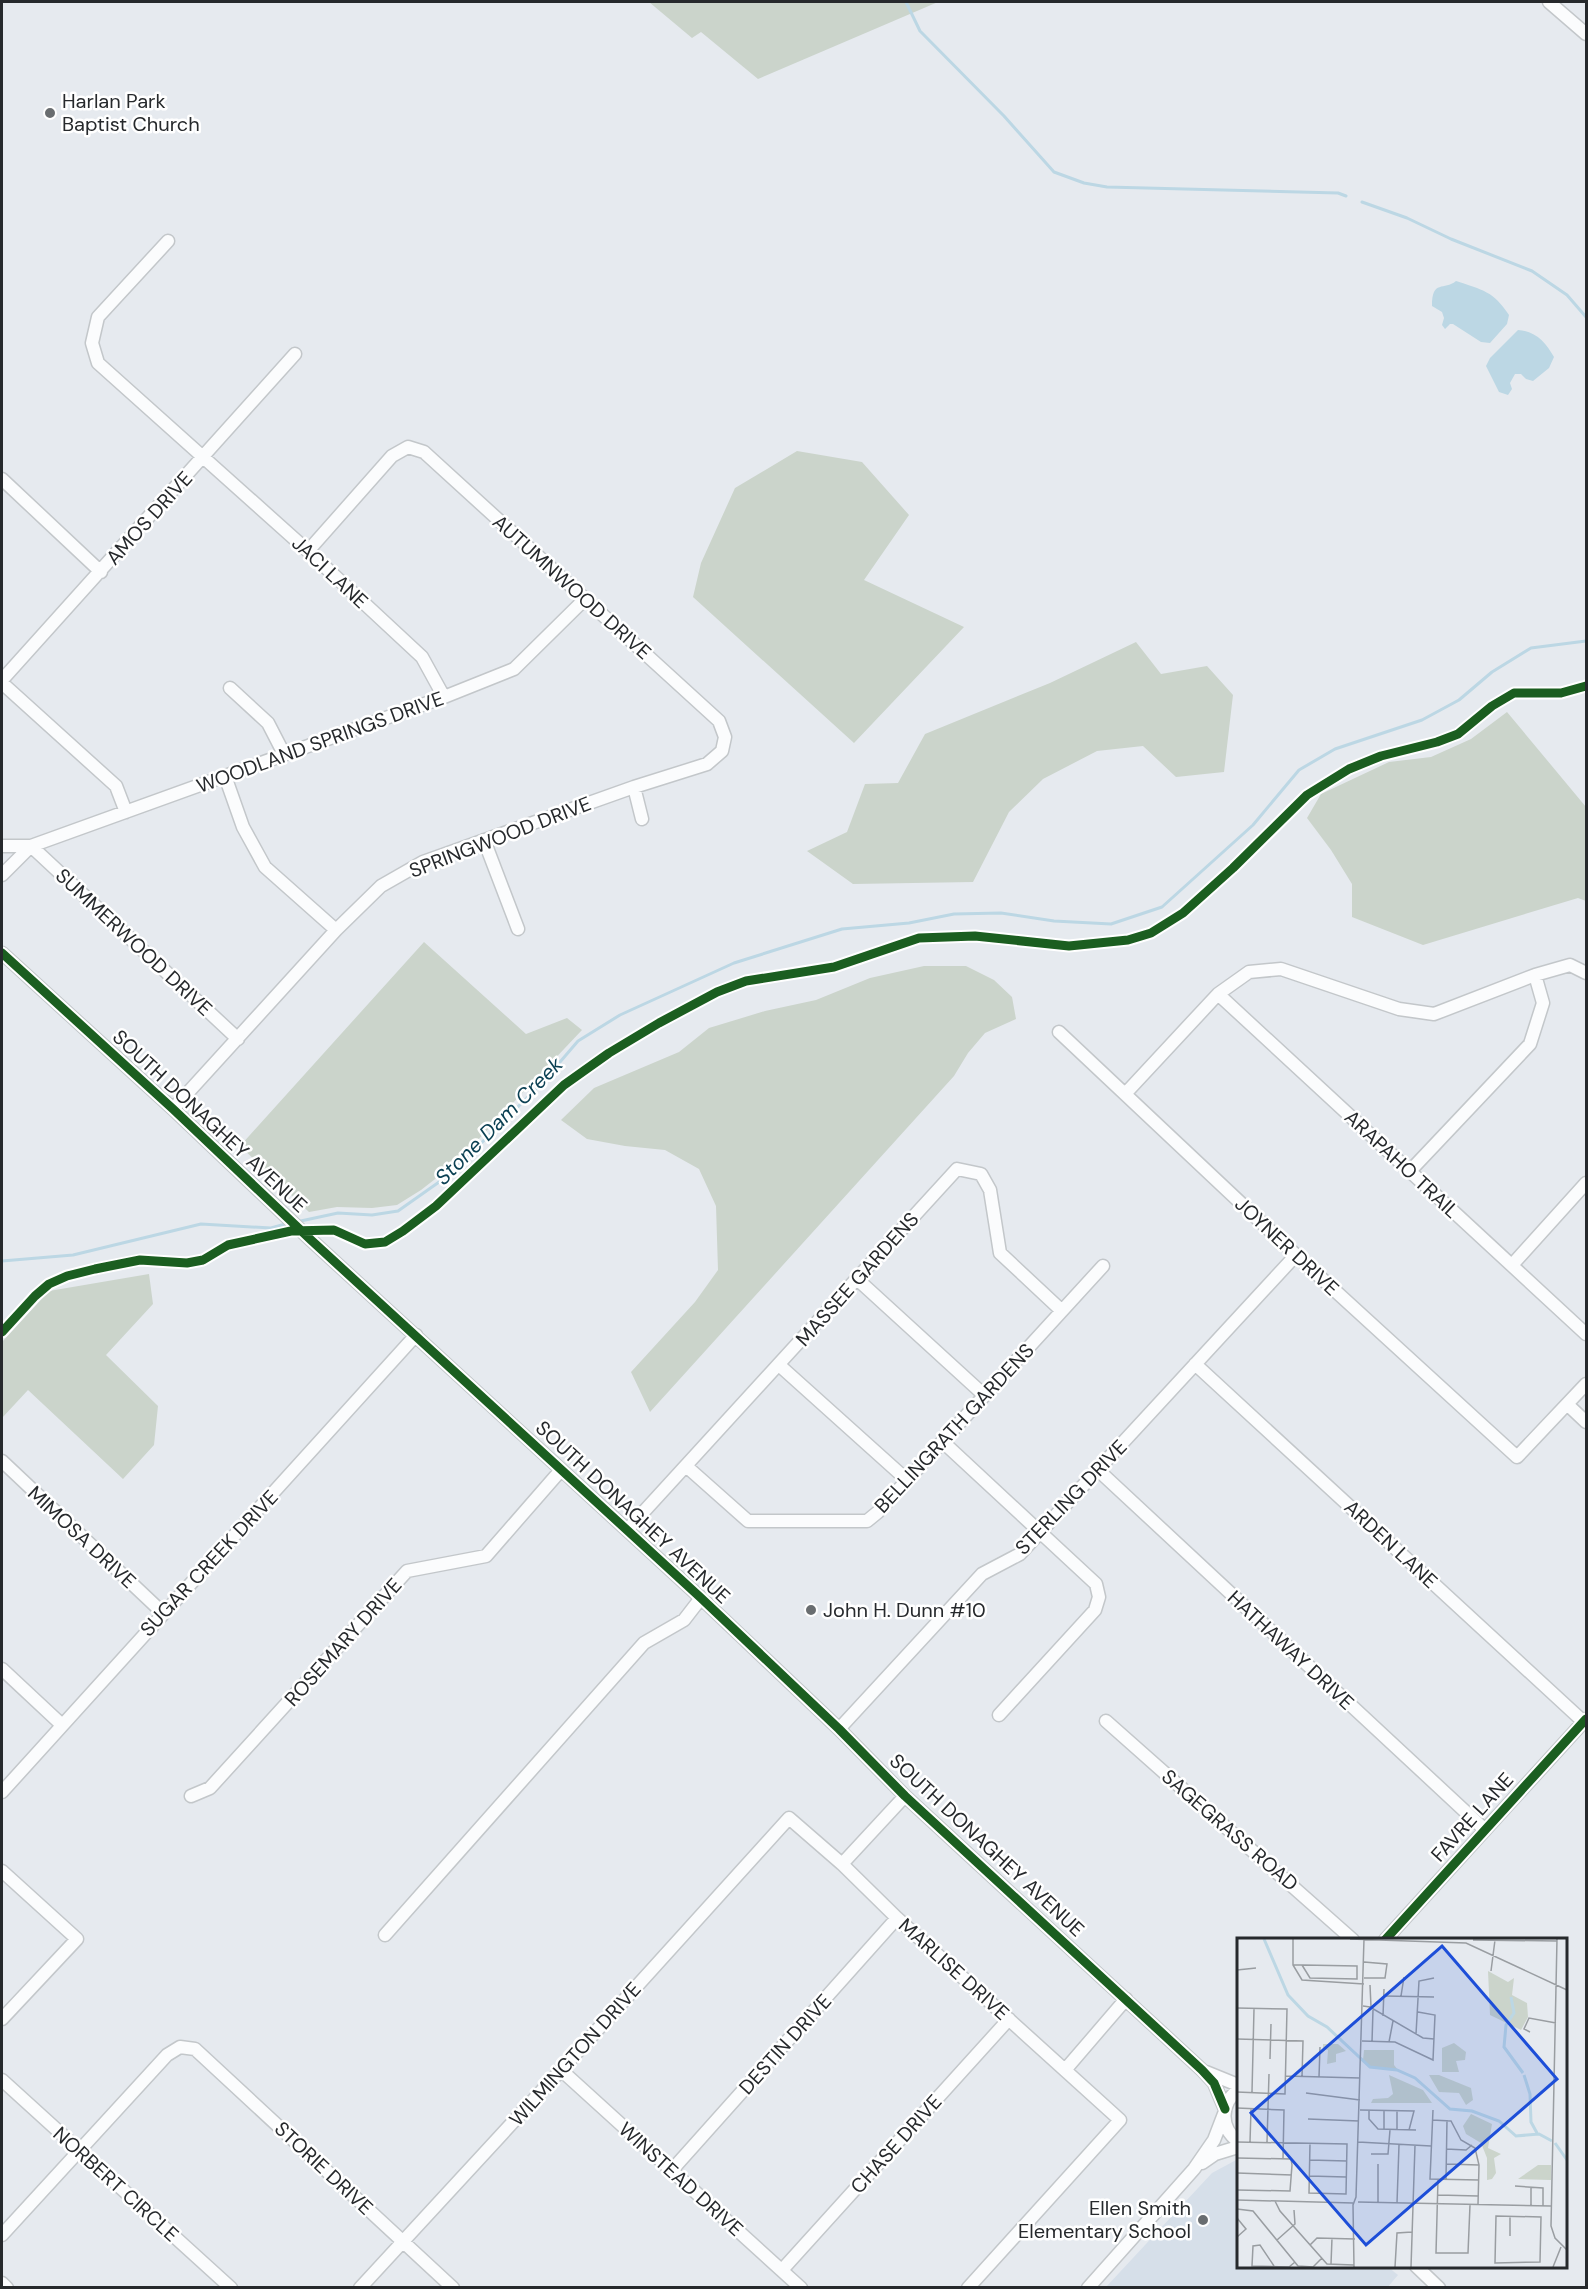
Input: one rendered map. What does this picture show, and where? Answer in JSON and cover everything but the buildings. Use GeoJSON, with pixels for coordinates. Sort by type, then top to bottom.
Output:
{"type":"FeatureCollection","features":[{"type":"Feature","properties":{"kind":"street"},"geometry":{"type":"LineString","coordinates":[[1549,2],[1587,34]]}},
{"type":"Feature","properties":{"kind":"street","name":"JACI LANE"},"geometry":{"type":"LineString","coordinates":[[168,241],[98,317],[92,343],[98,363],[308,551],[422,657],[444,697]]}},
{"type":"Feature","properties":{"kind":"street","name":"AMOS DRIVE"},"geometry":{"type":"LineString","coordinates":[[2,681],[296,354]]}},
{"type":"Feature","properties":{"kind":"street","name":"AUTUMNWOOD DRIVE"},"geometry":{"type":"LineString","coordinates":[[308,551],[392,456],[408,447],[424,452],[719,721],[726,737]]}},
{"type":"Feature","properties":{"kind":"street"},"geometry":{"type":"LineString","coordinates":[[2,479],[101,572]]}},
{"type":"Feature","properties":{"kind":"street","name":"WOODLAND SPRINGS DRIVE"},"geometry":{"type":"LineString","coordinates":[[2,846],[31,846],[444,697],[514,669],[585,599]]}},
{"type":"Feature","properties":{"kind":"street"},"geometry":{"type":"LineString","coordinates":[[2,681],[116,786],[126,812]]}},
{"type":"Feature","properties":{"kind":"street"},"geometry":{"type":"LineString","coordinates":[[230,688],[268,723],[284,754]]}},
{"type":"Feature","properties":{"kind":"street","name":"SPRINGWOOD DRIVE"},"geometry":{"type":"LineString","coordinates":[[174,1109],[336,930],[381,886],[423,862],[634,787],[707,764],[722,751],[726,737]]}},
{"type":"Feature","properties":{"kind":"street"},"geometry":{"type":"LineString","coordinates":[[225,776],[243,827],[265,867],[336,930]]}},
{"type":"Feature","properties":{"kind":"street"},"geometry":{"type":"LineString","coordinates":[[634,787],[642,819]]}},
{"type":"Feature","properties":{"kind":"street"},"geometry":{"type":"LineString","coordinates":[[484,840],[518,929]]}},
{"type":"Feature","properties":{"kind":"street","name":"WOODLAND SPRINGS DRIVE"},"geometry":{"type":"LineString","coordinates":[[2,875],[31,846]]}},
{"type":"Feature","properties":{"kind":"street","name":"SUMMERWOOD DRIVE"},"geometry":{"type":"LineString","coordinates":[[31,846],[238,1039]]}},
{"type":"Feature","properties":{"kind":"street","name":"SOUTH DONAGHEY AVENUE"},"geometry":{"type":"LineString","coordinates":[[2,953],[174,1109],[311,1240],[701,1598],[839,1728],[905,1796],[1202,2070],[1214,2083],[1228,2130],[1237,2139]]}},
{"type":"Feature","properties":{"kind":"street"},"geometry":{"type":"LineString","coordinates":[[1125,1094],[1218,994],[1249,972],[1281,969],[1400,1009],[1434,1014],[1534,975],[1570,965],[1587,973]]}},
{"type":"Feature","properties":{"kind":"street"},"geometry":{"type":"LineString","coordinates":[[1410,1171],[1530,1044],[1544,1003],[1534,975]]}},
{"type":"Feature","properties":{"kind":"street","name":"ARAPAHO TRAIL"},"geometry":{"type":"LineString","coordinates":[[1218,994],[1587,1334]]}},
{"type":"Feature","properties":{"kind":"street","name":"JOYNER DRIVE"},"geometry":{"type":"LineString","coordinates":[[1059,1032],[1296,1256],[1517,1457],[1568,1405]]}},
{"type":"Feature","properties":{"kind":"street","name":"MASSEE GARDENS"},"geometry":{"type":"LineString","coordinates":[[627,1530],[957,1169],[981,1174],[990,1190],[1000,1253],[1062,1311]]}},
{"type":"Feature","properties":{"kind":"street"},"geometry":{"type":"LineString","coordinates":[[1512,1265],[1587,1183]]}},
{"type":"Feature","properties":{"kind":"street","name":"STERLING DRIVE"},"geometry":{"type":"LineString","coordinates":[[839,1728],[982,1574],[1020,1554],[1296,1256]]}},
{"type":"Feature","properties":{"kind":"street","name":"BELLINGRATH GARDENS"},"geometry":{"type":"LineString","coordinates":[[686,1466],[748,1521],[867,1521],[943,1442],[1103,1266]]}},
{"type":"Feature","properties":{"kind":"street"},"geometry":{"type":"LineString","coordinates":[[857,1279],[984,1395]]}},
{"type":"Feature","properties":{"kind":"street","name":"SUGAR CREEK DRIVE"},"geometry":{"type":"LineString","coordinates":[[2,1792],[416,1335]]}},
{"type":"Feature","properties":{"kind":"street","name":"ARDEN LANE"},"geometry":{"type":"LineString","coordinates":[[1196,1364],[1586,1722]]}},
{"type":"Feature","properties":{"kind":"street"},"geometry":{"type":"LineString","coordinates":[[779,1365],[907,1480]]}},
{"type":"Feature","properties":{"kind":"street"},"geometry":{"type":"LineString","coordinates":[[1587,1384],[1568,1405],[1587,1422]]}},
{"type":"Feature","properties":{"kind":"street"},"geometry":{"type":"LineString","coordinates":[[943,1442],[1096,1584],[1099,1597],[1095,1610],[999,1715]]}},
{"type":"Feature","properties":{"kind":"street","name":"MIMOSA DRIVE"},"geometry":{"type":"LineString","coordinates":[[2,1461],[163,1612]]}},
{"type":"Feature","properties":{"kind":"street","name":"ROSEMARY DRIVE"},"geometry":{"type":"LineString","coordinates":[[191,1796],[210,1788],[407,1571],[486,1556],[561,1470]]}},
{"type":"Feature","properties":{"kind":"street","name":"HATHAWAY DRIVE"},"geometry":{"type":"LineString","coordinates":[[1098,1470],[1484,1829]]}},
{"type":"Feature","properties":{"kind":"street"},"geometry":{"type":"LineString","coordinates":[[385,1935],[644,1643],[684,1620],[701,1598]]}},
{"type":"Feature","properties":{"kind":"street"},"geometry":{"type":"LineString","coordinates":[[2,1669],[62,1725]]}},
{"type":"Feature","properties":{"kind":"street","name":"SAGEGRASS ROAD"},"geometry":{"type":"LineString","coordinates":[[1106,1721],[1351,1938]]}},
{"type":"Feature","properties":{"kind":"street","name":"FAVRE LANE"},"geometry":{"type":"LineString","coordinates":[[1387,1938],[1484,1829],[1586,1722]]}},
{"type":"Feature","properties":{"kind":"street"},"geometry":{"type":"LineString","coordinates":[[842,1864],[905,1796]]}},
{"type":"Feature","properties":{"kind":"street","name":"MARLISE DRIVE"},"geometry":{"type":"LineString","coordinates":[[789,1818],[1120,2120],[968,2288]]}},
{"type":"Feature","properties":{"kind":"street","name":"WILMINGTON DRIVE"},"geometry":{"type":"LineString","coordinates":[[360,2288],[789,1818]]}},
{"type":"Feature","properties":{"kind":"street"},"geometry":{"type":"LineString","coordinates":[[2,1871],[77,1939],[2,2019]]}},
{"type":"Feature","properties":{"kind":"street","name":"DESTIN DRIVE"},"geometry":{"type":"LineString","coordinates":[[672,2170],[897,1918]]}},
{"type":"Feature","properties":{"kind":"street"},"geometry":{"type":"LineString","coordinates":[[1065,2070],[1126,1999]]}},
{"type":"Feature","properties":{"kind":"street","name":"CHASE DRIVE"},"geometry":{"type":"LineString","coordinates":[[782,2270],[1009,2019]]}},
{"type":"Feature","properties":{"kind":"street","name":"STORIE DRIVE"},"geometry":{"type":"LineString","coordinates":[[80,2151],[167,2055],[180,2047],[195,2049],[453,2288]]}},
{"type":"Feature","properties":{"kind":"street","name":"WINSTEAD DRIVE"},"geometry":{"type":"LineString","coordinates":[[561,2070],[801,2288]]}},
{"type":"Feature","properties":{"kind":"street","name":"SOUTH DONAGHEY AVENUE"},"geometry":{"type":"LineString","coordinates":[[1202,2070],[1237,2084]]}},
{"type":"Feature","properties":{"kind":"street","name":"NORBERT CIRCLE"},"geometry":{"type":"LineString","coordinates":[[2,2080],[231,2288]]}},
{"type":"Feature","properties":{"kind":"street"},"geometry":{"type":"LineString","coordinates":[[1088,2288],[1194,2169],[1214,2140],[1229,2099],[1237,2092]]}},
{"type":"Feature","properties":{"kind":"street"},"geometry":{"type":"LineString","coordinates":[[1194,2169],[1215,2154],[1237,2148]]}},
{"type":"Feature","properties":{"kind":"street"},"geometry":{"type":"LineString","coordinates":[[2,2235],[80,2151]]}},
{"type":"Feature","properties":{"kind":"street"},"geometry":{"type":"LineString","coordinates":[[1418,2268],[1438,2288]]}},
{"type":"Feature","properties":{"kind":"street"},"geometry":{"type":"LineString","coordinates":[[2,2283],[7,2288]]}},
{"type":"Feature","properties":{"kind":"shaded area"},"geometry":{"type":"Polygon","coordinates":[[[649,2],[938,2],[758,79],[701,32],[692,38],[649,2]]]}},
{"type":"Feature","properties":{"kind":"shaded area"},"geometry":{"type":"Polygon","coordinates":[[[797,451],[862,462],[909,515],[864,580],[964,627],[854,743],[693,597],[701,563],[735,488],[797,451]]]}},
{"type":"Feature","properties":{"kind":"shaded area"},"geometry":{"type":"Polygon","coordinates":[[[1136,642],[1161,674],[1207,666],[1233,695],[1224,772],[1176,777],[1143,746],[1097,751],[1043,779],[1009,812],[973,882],[853,884],[807,851],[847,832],[865,784],[898,783],[925,734],[1050,683],[1136,642]]]}},
{"type":"Feature","properties":{"kind":"shaded area"},"geometry":{"type":"Polygon","coordinates":[[[1507,712],[1586,807],[1586,901],[1578,898],[1423,945],[1352,917],[1352,884],[1331,850],[1307,818],[1321,794],[1389,762],[1431,757],[1471,739],[1507,712]]]}},
{"type":"Feature","properties":{"kind":"shaded area"},"geometry":{"type":"Polygon","coordinates":[[[424,942],[526,1034],[567,1018],[582,1030],[475,1143],[448,1169],[421,1190],[397,1205],[372,1208],[337,1207],[309,1212],[240,1146],[424,942]]]}},
{"type":"Feature","properties":{"kind":"shaded area"},"geometry":{"type":"Polygon","coordinates":[[[924,966],[966,966],[994,980],[1012,997],[1016,1019],[985,1033],[968,1053],[954,1076],[650,1412],[631,1372],[695,1302],[718,1270],[716,1206],[699,1169],[665,1150],[587,1139],[561,1120],[594,1088],[679,1052],[709,1028],[765,1011],[816,1000],[870,978],[924,966]]]}},
{"type":"Feature","properties":{"kind":"shaded area"},"geometry":{"type":"Polygon","coordinates":[[[149,1274],[153,1304],[106,1355],[158,1406],[154,1445],[123,1479],[28,1390],[2,1418],[2,1342],[49,1291],[149,1274]]]}},
{"type":"Feature","properties":{"kind":"shaded area","name":"Ellen Smith Elementary School"},"geometry":{"type":"Polygon","coordinates":[[[1237,2160],[1237,2268],[1389,2268],[1398,2275],[1387,2288],[1106,2287],[1212,2173],[1237,2160]]]}},
{"type":"Feature","properties":{"kind":"water"},"geometry":{"type":"Polygon","coordinates":[[[1456,281],[1487,292],[1509,315],[1507,324],[1490,343],[1481,342],[1453,324],[1445,329],[1442,325],[1444,318],[1442,312],[1432,306],[1434,292],[1456,281]]]}},
{"type":"Feature","properties":{"kind":"water"},"geometry":{"type":"Polygon","coordinates":[[[1518,330],[1540,339],[1554,357],[1549,368],[1533,381],[1521,374],[1515,374],[1510,383],[1512,389],[1508,395],[1499,392],[1486,366],[1490,358],[1518,330]]]}},
{"type":"Feature","properties":{"kind":"waterway"},"geometry":{"type":"LineString","coordinates":[[906,2],[920,31],[1004,116],[1054,172],[1084,183],[1107,187],[1338,193],[1346,196]]}},
{"type":"Feature","properties":{"kind":"waterway"},"geometry":{"type":"LineString","coordinates":[[1362,202],[1407,218],[1451,239],[1532,271],[1567,295],[1586,317]]}},
{"type":"Feature","properties":{"kind":"waterway","name":"Stone Dam Creek"},"geometry":{"type":"LineString","coordinates":[[296,1222],[338,1213],[372,1215],[398,1211],[449,1175],[542,1083],[578,1041],[620,1015],[734,963],[842,929],[909,923],[954,914],[1001,913],[1054,921],[1111,924],[1162,907],[1253,825],[1299,770],[1335,749],[1422,720],[1459,700],[1492,672],[1531,648],[1586,641]]}},
{"type":"Feature","properties":{"kind":"waterway","name":"Stone Dam Creek"},"geometry":{"type":"LineString","coordinates":[[2,1261],[73,1255],[201,1224],[271,1228],[289,1223]]}},
{"type":"Feature","properties":{"kind":"cycle path"},"geometry":{"type":"LineString","coordinates":[[2,1332],[49,1284],[67,1276],[95,1269],[140,1260],[187,1263],[203,1260],[228,1245],[291,1231],[334,1230],[365,1244],[385,1242],[436,1206],[564,1085],[609,1053],[659,1023],[717,992],[746,981],[834,967],[919,938],[975,936],[1069,946],[1128,940],[1151,933],[1183,913],[1233,868],[1307,795],[1349,769],[1381,756],[1437,742],[1458,734],[1492,706],[1514,693],[1561,693],[1586,686]]}},
{"type":"Feature","properties":{"kind":"cycle path"},"geometry":{"type":"LineString","coordinates":[[2,953],[701,1598],[839,1729],[905,1796],[1202,2070],[1214,2083],[1225,2109]]}},
{"type":"Feature","properties":{"kind":"cycle path"},"geometry":{"type":"LineString","coordinates":[[1387,1938],[1586,1719]]}},
{"type":"Feature","properties":{"kind":"place","name":"Harlan Park Baptist Church"},"geometry":{"type":"Point","coordinates":[50,113]}},
{"type":"Feature","properties":{"kind":"place","name":"John H. Dunn #10"},"geometry":{"type":"Point","coordinates":[811,1610]}},
{"type":"Feature","properties":{"kind":"place","name":"Ellen Smith Elementary School"},"geometry":{"type":"Point","coordinates":[1203,2220]}}]}
